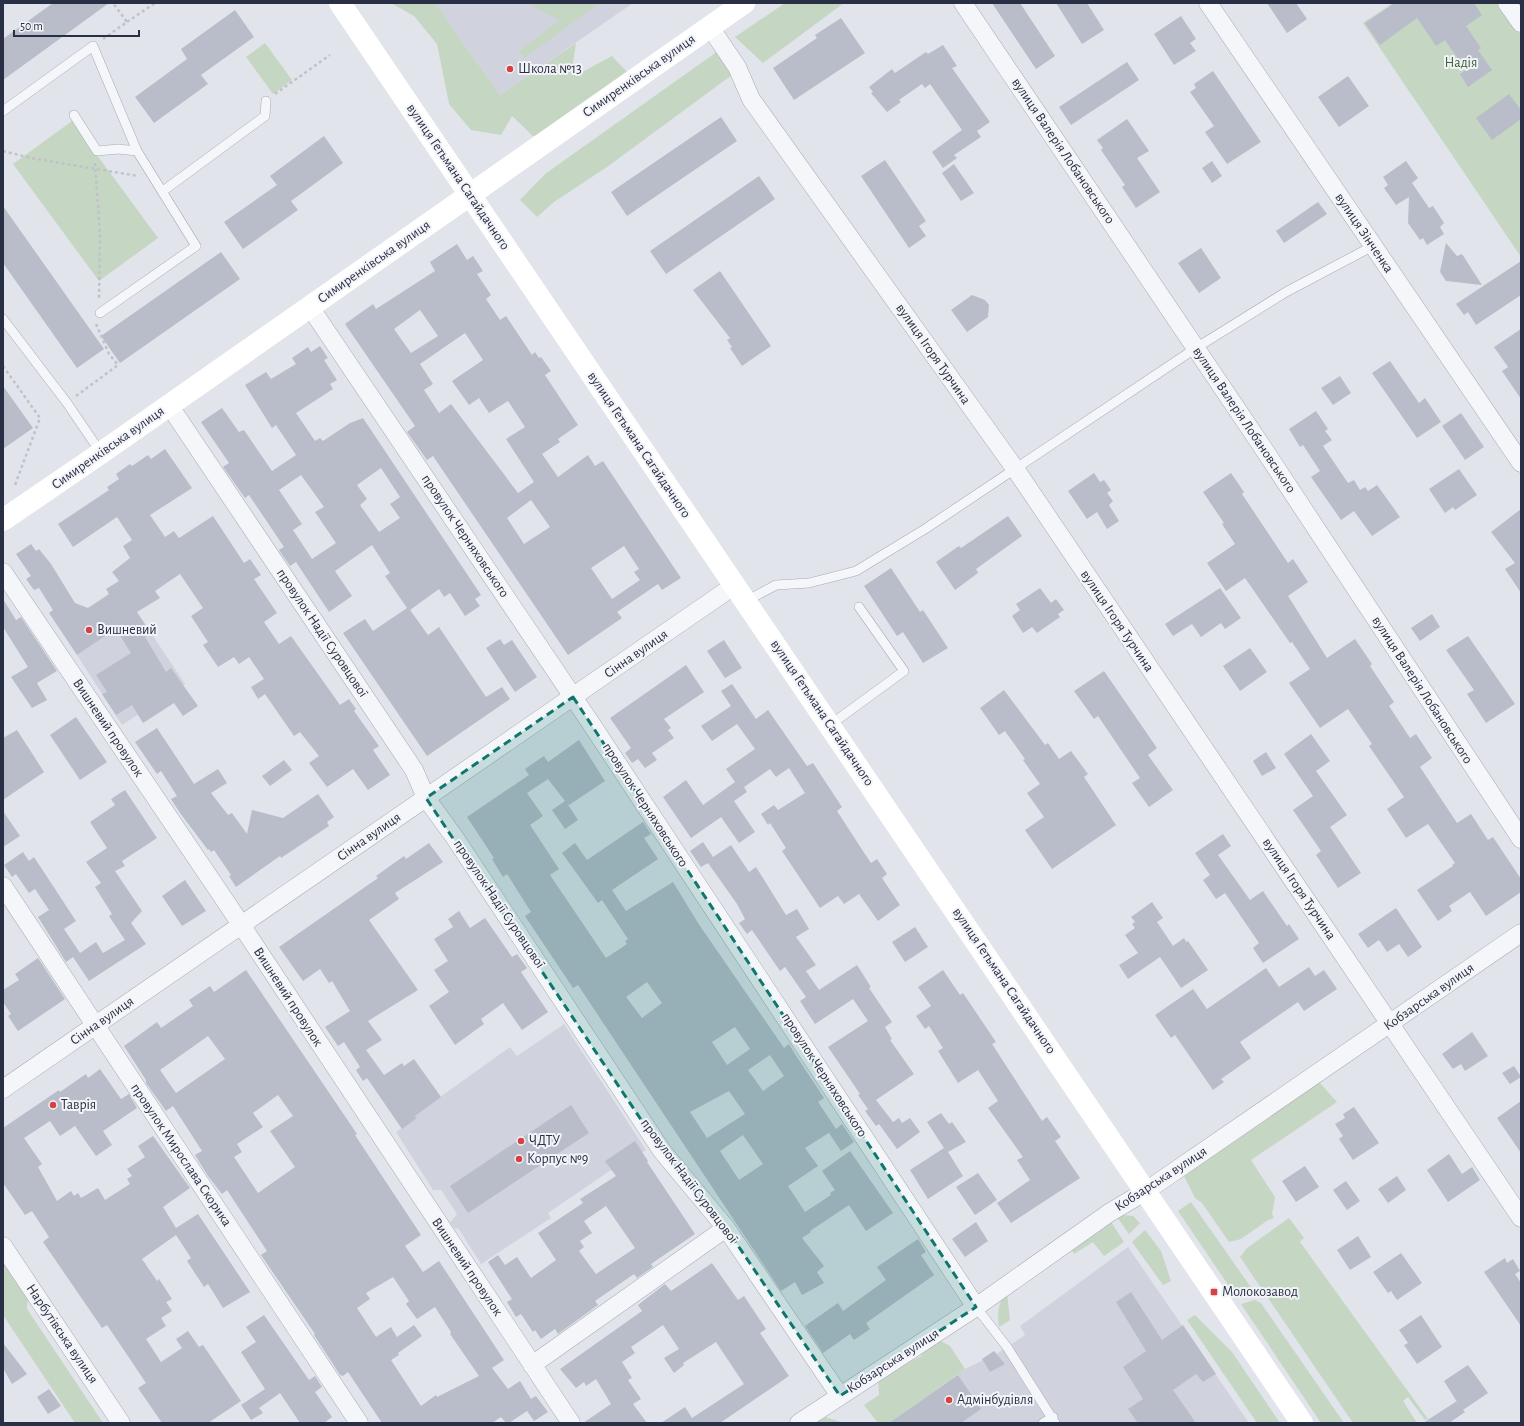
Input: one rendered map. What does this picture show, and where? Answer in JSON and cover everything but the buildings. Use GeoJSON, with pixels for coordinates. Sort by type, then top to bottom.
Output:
{"type":"FeatureCollection","features":[{"type":"Feature","properties":{"kind":"main road","name":"вулиця Гетьмана Сагайдачного"},"geometry":{"type":"LineString","coordinates":[[340,3],[377,55],[469,195],[830,725],[1302,1423]]}},
{"type":"Feature","properties":{"kind":"main road","name":"Симиренківська вулиця"},"geometry":{"type":"LineString","coordinates":[[3,520],[744,3]]}},
{"type":"Feature","properties":{"kind":"street","name":"вулиця Валерія Лобановського"},"geometry":{"type":"LineString","coordinates":[[963,3],[1196,348],[1521,839]]}},
{"type":"Feature","properties":{"kind":"street","name":"вулиця Зінченка"},"geometry":{"type":"LineString","coordinates":[[1208,3],[1521,464]]}},
{"type":"Feature","properties":{"kind":"street"},"geometry":{"type":"LineString","coordinates":[[1507,3],[1521,24]]}},
{"type":"Feature","properties":{"kind":"street","name":"вулиця Ігоря Турчина"},"geometry":{"type":"LineString","coordinates":[[710,26],[737,67],[751,99],[1016,470],[1521,1218]]}},
{"type":"Feature","properties":{"kind":"street","name":"провулок Черняховського"},"geometry":{"type":"LineString","coordinates":[[310,307],[573,697],[976,1307]]}},
{"type":"Feature","properties":{"kind":"street","name":"провулок Надії Суровцової"},"geometry":{"type":"LineString","coordinates":[[169,405],[414,770],[426,798],[464,850],[662,1151],[726,1228],[840,1396]]}},
{"type":"Feature","properties":{"kind":"street","name":"Вишневий провулок"},"geometry":{"type":"LineString","coordinates":[[3,572],[241,925],[570,1423]]}},
{"type":"Feature","properties":{"kind":"street","name":"Сінна вулиця"},"geometry":{"type":"LineString","coordinates":[[4,1087],[96,1026],[573,697],[740,593]]}},
{"type":"Feature","properties":{"kind":"street","name":"провулок Мирослава Скорика"},"geometry":{"type":"LineString","coordinates":[[3,886],[359,1423]]}},
{"type":"Feature","properties":{"kind":"street","name":"Кобзарська вулиця"},"geometry":{"type":"LineString","coordinates":[[800,1423],[976,1307],[1110,1212],[1146,1191],[1521,933]]}},
{"type":"Feature","properties":{"kind":"street"},"geometry":{"type":"LineString","coordinates":[[532,1365],[726,1228]]}},
{"type":"Feature","properties":{"kind":"street","name":"Нарбутівська вулиця"},"geometry":{"type":"LineString","coordinates":[[3,1246],[121,1423]]}},
{"type":"Feature","properties":{"kind":"lane"},"geometry":{"type":"LineString","coordinates":[[3,110],[93,46],[137,151],[196,246],[100,313]]}},
{"type":"Feature","properties":{"kind":"lane"},"geometry":{"type":"LineString","coordinates":[[163,191],[265,116],[266,101]]}},
{"type":"Feature","properties":{"kind":"lane"},"geometry":{"type":"LineString","coordinates":[[74,115],[97,151],[118,149],[137,151]]}},
{"type":"Feature","properties":{"kind":"lane"},"geometry":{"type":"LineString","coordinates":[[740,593],[776,586],[809,583],[856,570],[925,529],[1016,470],[1196,348],[1286,292],[1373,246]]}},
{"type":"Feature","properties":{"kind":"lane"},"geometry":{"type":"LineString","coordinates":[[3,319],[66,403],[101,453]]}},
{"type":"Feature","properties":{"kind":"lane"},"geometry":{"type":"LineString","coordinates":[[830,725],[904,671],[859,607]]}},
{"type":"Feature","properties":{"kind":"lane"},"geometry":{"type":"LineString","coordinates":[[976,1307],[1006,1347],[1054,1420],[1043,1423]]}},
{"type":"Feature","properties":{"kind":"path"},"geometry":{"type":"LineString","coordinates":[[113,3],[127,22]]}},
{"type":"Feature","properties":{"kind":"path"},"geometry":{"type":"LineString","coordinates":[[93,46],[155,3]]}},
{"type":"Feature","properties":{"kind":"path"},"geometry":{"type":"LineString","coordinates":[[266,101],[330,55]]}},
{"type":"Feature","properties":{"kind":"path"},"geometry":{"type":"LineString","coordinates":[[3,151],[31,158],[144,177],[163,191]]}},
{"type":"Feature","properties":{"kind":"path"},"geometry":{"type":"LineString","coordinates":[[66,403],[118,365],[109,354],[94,321],[100,313],[100,235],[95,160],[97,151]]}},
{"type":"Feature","properties":{"kind":"path"},"geometry":{"type":"LineString","coordinates":[[3,366],[40,418],[16,485]]}},
{"type":"Feature","properties":{"kind":"highlighted area"},"geometry":{"type":"Polygon","coordinates":[[[573,697],[976,1307],[840,1396],[726,1228],[662,1151],[426,798],[573,697]]]}},
{"type":"Feature","properties":{"kind":"shaded area","name":"Школа №13"},"geometry":{"type":"Polygon","coordinates":[[[435,3],[633,3],[500,95],[435,3]]]}},
{"type":"Feature","properties":{"kind":"shaded area"},"geometry":{"type":"Polygon","coordinates":[[[121,626],[133,645],[151,633],[185,684],[122,725],[77,655],[121,626]]]}},
{"type":"Feature","properties":{"kind":"shaded area","name":"ЧДТУ"},"geometry":{"type":"Polygon","coordinates":[[[564,1024],[646,1150],[613,1172],[611,1170],[548,1213],[551,1218],[481,1264],[458,1228],[455,1229],[450,1223],[457,1214],[441,1190],[433,1190],[396,1132],[417,1118],[415,1115],[510,1047],[517,1056],[564,1024]]]}},
{"type":"Feature","properties":{"kind":"shaded area"},"geometry":{"type":"Polygon","coordinates":[[[1128,1247],[1249,1423],[889,1423],[965,1369],[998,1353],[1025,1335],[1020,1326],[1128,1247]]]}},
{"type":"Feature","properties":{"kind":"green space"},"geometry":{"type":"Polygon","coordinates":[[[391,3],[435,3],[500,95],[576,43],[572,69],[577,75],[612,56],[628,73],[539,135],[533,136],[512,116],[501,135],[471,130],[449,104],[437,44],[414,16],[391,3]]]}},
{"type":"Feature","properties":{"kind":"green space"},"geometry":{"type":"Polygon","coordinates":[[[530,3],[600,3],[524,58],[519,51],[560,20],[537,9],[530,3]]]}},
{"type":"Feature","properties":{"kind":"green space"},"geometry":{"type":"Polygon","coordinates":[[[785,3],[844,3],[763,63],[735,37],[785,3]]]}},
{"type":"Feature","properties":{"kind":"green space","name":"Надія"},"geometry":{"type":"Polygon","coordinates":[[[1393,3],[1521,3],[1521,257],[1363,23],[1393,3]]]}},
{"type":"Feature","properties":{"kind":"green space"},"geometry":{"type":"Polygon","coordinates":[[[265,43],[292,80],[273,94],[246,57],[265,43]]]}},
{"type":"Feature","properties":{"kind":"green space"},"geometry":{"type":"Polygon","coordinates":[[[718,51],[732,75],[607,167],[554,202],[537,217],[520,200],[545,174],[718,51]]]}},
{"type":"Feature","properties":{"kind":"green space"},"geometry":{"type":"Polygon","coordinates":[[[72,121],[158,238],[99,281],[13,164],[72,121]]]}},
{"type":"Feature","properties":{"kind":"green space"},"geometry":{"type":"Polygon","coordinates":[[[1318,1081],[1337,1102],[1251,1160],[1275,1197],[1272,1214],[1274,1218],[1268,1220],[1241,1239],[1229,1242],[1202,1203],[1195,1198],[1184,1176],[1318,1081]]]}},
{"type":"Feature","properties":{"kind":"green space"},"geometry":{"type":"Polygon","coordinates":[[[1191,1202],[1255,1293],[1235,1295],[1178,1211],[1191,1202]]]}},
{"type":"Feature","properties":{"kind":"green space"},"geometry":{"type":"Polygon","coordinates":[[[1125,1215],[1133,1216],[1140,1223],[1129,1234],[1117,1217],[1125,1215]]]}},
{"type":"Feature","properties":{"kind":"green space"},"geometry":{"type":"Polygon","coordinates":[[[1289,1218],[1304,1238],[1300,1242],[1428,1419],[1425,1420],[1408,1397],[1403,1401],[1417,1423],[1353,1423],[1240,1257],[1247,1248],[1289,1218]]]}},
{"type":"Feature","properties":{"kind":"green space"},"geometry":{"type":"Polygon","coordinates":[[[1111,1222],[1124,1242],[1104,1256],[1093,1242],[1074,1254],[1071,1249],[1111,1222]]]}},
{"type":"Feature","properties":{"kind":"green space"},"geometry":{"type":"Polygon","coordinates":[[[1145,1230],[1161,1251],[1171,1281],[1163,1285],[1132,1242],[1145,1230]]]}},
{"type":"Feature","properties":{"kind":"green space"},"geometry":{"type":"Polygon","coordinates":[[[3,1260],[28,1297],[27,1309],[103,1423],[75,1423],[3,1315],[3,1260]]]}},
{"type":"Feature","properties":{"kind":"green space"},"geometry":{"type":"Polygon","coordinates":[[[1007,1292],[1010,1320],[999,1327],[999,1308],[1007,1292]]]}},
{"type":"Feature","properties":{"kind":"green space"},"geometry":{"type":"Polygon","coordinates":[[[1255,1300],[1261,1303],[1344,1423],[1321,1423],[1241,1304],[1255,1300]]]}},
{"type":"Feature","properties":{"kind":"green space"},"geometry":{"type":"Polygon","coordinates":[[[1195,1315],[1232,1352],[1280,1423],[1257,1423],[1187,1320],[1195,1315]]]}},
{"type":"Feature","properties":{"kind":"green space"},"geometry":{"type":"Polygon","coordinates":[[[941,1341],[950,1346],[965,1369],[889,1423],[878,1423],[864,1405],[879,1395],[878,1376],[885,1370],[904,1365],[921,1356],[925,1343],[941,1341]]]}},
{"type":"Feature","properties":{"kind":"green space"},"geometry":{"type":"Polygon","coordinates":[[[825,1417],[844,1423],[815,1423],[825,1417]]]}},
{"type":"Feature","properties":{"kind":"place","name":"Школа №13"},"geometry":{"type":"Point","coordinates":[510,69]}},
{"type":"Feature","properties":{"kind":"place","name":"Вишневий"},"geometry":{"type":"Point","coordinates":[89,630]}},
{"type":"Feature","properties":{"kind":"place","name":"Таврія"},"geometry":{"type":"Point","coordinates":[53,1105]}},
{"type":"Feature","properties":{"kind":"place","name":"ЧДТУ"},"geometry":{"type":"Point","coordinates":[521,1141]}},
{"type":"Feature","properties":{"kind":"place","name":"Корпус №9"},"geometry":{"type":"Point","coordinates":[519,1159]}},
{"type":"Feature","properties":{"kind":"place","name":"Молокозавод"},"geometry":{"type":"Point","coordinates":[1214,1292]}},
{"type":"Feature","properties":{"kind":"place","name":"Адмінбудівля"},"geometry":{"type":"Point","coordinates":[949,1400]}}]}
